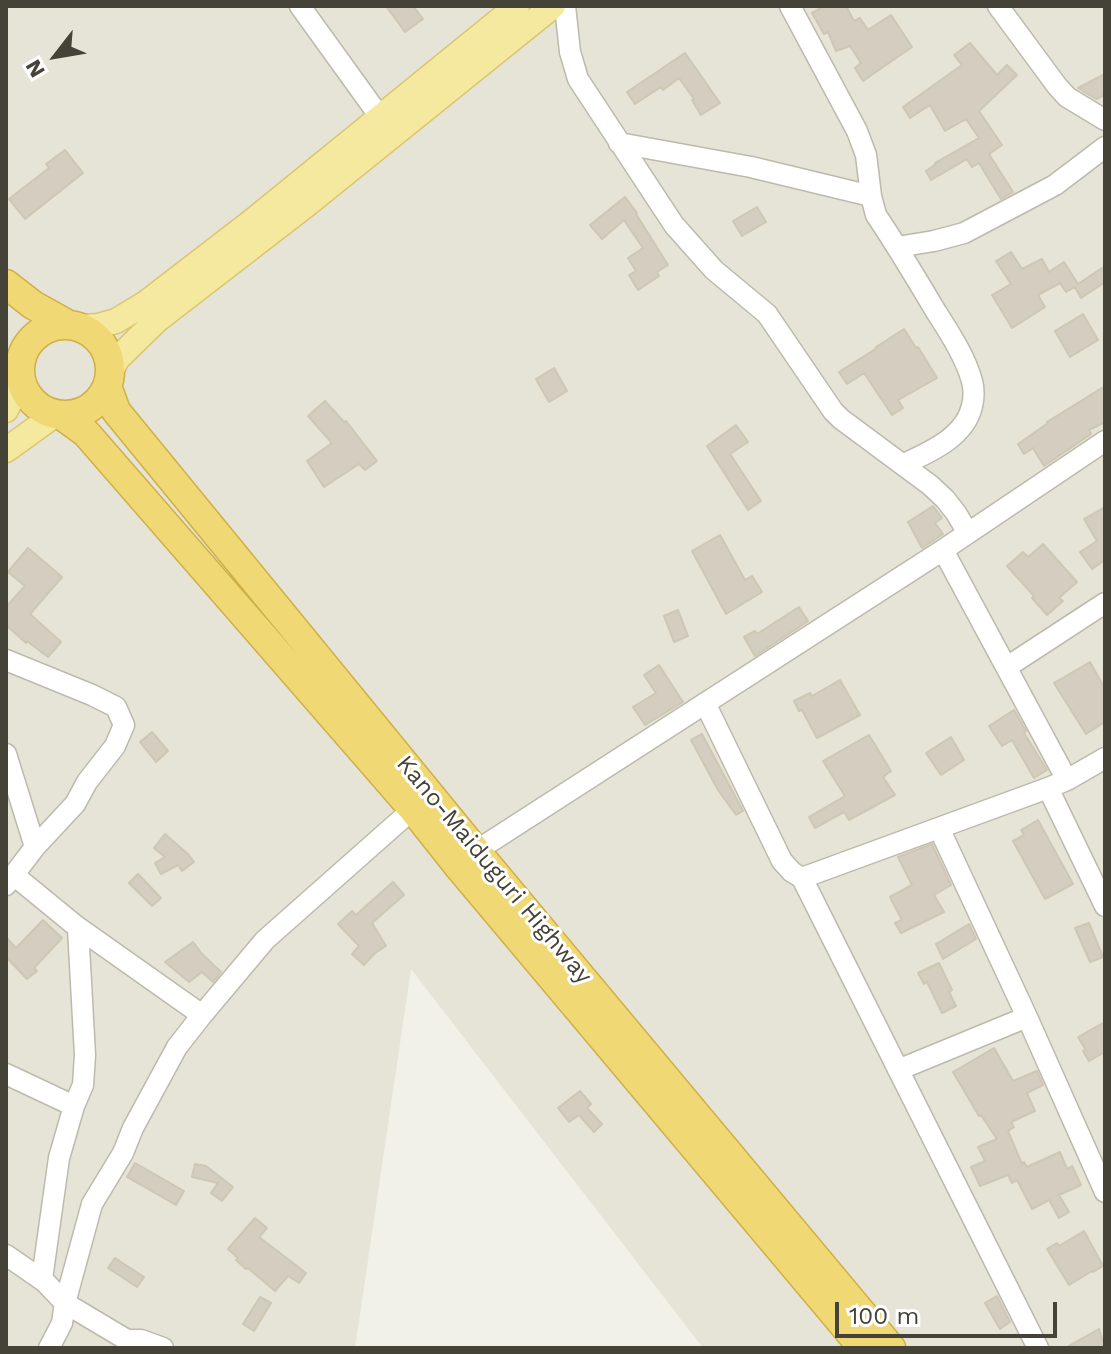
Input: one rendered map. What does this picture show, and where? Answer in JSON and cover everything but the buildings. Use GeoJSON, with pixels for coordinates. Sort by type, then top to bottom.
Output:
{"type":"FeatureCollection","features":[{"type":"Feature","properties":{"kind":"highway"},"geometry":{"type":"LineString","coordinates":[[6,284],[33,305],[91,333],[100,341],[109,362],[108,380],[94,405],[84,411],[58,414],[44,410],[33,402],[25,392],[6,338]]}},
{"type":"Feature","properties":{"kind":"highway"},"geometry":{"type":"LineString","coordinates":[[20,375],[22,355],[40,331],[54,325],[75,326]]}},
{"type":"Feature","properties":{"kind":"highway","name":"Kano-Maiduguri Highway"},"geometry":{"type":"LineString","coordinates":[[108,380],[116,411],[468,859],[863,1348]]}},
{"type":"Feature","properties":{"kind":"highway","name":"Kano-Maiduguri Highway"},"geometry":{"type":"LineString","coordinates":[[58,414],[86,433],[413,809],[468,859],[891,1348]]}},
{"type":"Feature","properties":{"kind":"main road"},"geometry":{"type":"LineString","coordinates":[[75,326],[98,326],[116,321],[146,303],[250,223],[517,6]]}},
{"type":"Feature","properties":{"kind":"main road"},"geometry":{"type":"LineString","coordinates":[[108,380],[117,359],[157,320],[553,6]]}},
{"type":"Feature","properties":{"kind":"main road"},"geometry":{"type":"LineString","coordinates":[[6,410],[20,375]]}},
{"type":"Feature","properties":{"kind":"main road"},"geometry":{"type":"LineString","coordinates":[[6,450],[58,414]]}},
{"type":"Feature","properties":{"kind":"street"},"geometry":{"type":"LineString","coordinates":[[300,6],[380,117]]}},
{"type":"Feature","properties":{"kind":"street"},"geometry":{"type":"LineString","coordinates":[[565,6],[573,67],[588,97],[674,225],[714,270],[767,314],[833,411],[945,499],[968,533]]}},
{"type":"Feature","properties":{"kind":"street"},"geometry":{"type":"LineString","coordinates":[[790,6],[857,131],[866,155],[876,215],[951,336],[971,380],[974,395],[972,409],[964,423],[950,439],[904,464]]}},
{"type":"Feature","properties":{"kind":"street"},"geometry":{"type":"LineString","coordinates":[[998,6],[1067,97],[1105,120]]}},
{"type":"Feature","properties":{"kind":"street"},"geometry":{"type":"LineString","coordinates":[[619,143],[751,167],[871,196]]}},
{"type":"Feature","properties":{"kind":"street"},"geometry":{"type":"LineString","coordinates":[[897,247],[964,233],[1055,185],[1105,147]]}},
{"type":"Feature","properties":{"kind":"street"},"geometry":{"type":"LineString","coordinates":[[468,859],[1105,441]]}},
{"type":"Feature","properties":{"kind":"street"},"geometry":{"type":"LineString","coordinates":[[943,550],[1007,667],[1058,784],[1105,906]]}},
{"type":"Feature","properties":{"kind":"street"},"geometry":{"type":"LineString","coordinates":[[1007,667],[1105,603]]}},
{"type":"Feature","properties":{"kind":"street"},"geometry":{"type":"LineString","coordinates":[[6,660],[116,707],[124,725],[115,746],[87,782],[75,804],[35,847],[10,881],[202,1015]]}},
{"type":"Feature","properties":{"kind":"street"},"geometry":{"type":"LineString","coordinates":[[705,703],[782,861],[802,878],[1038,1348]]}},
{"type":"Feature","properties":{"kind":"street"},"geometry":{"type":"LineString","coordinates":[[6,754],[35,847]]}},
{"type":"Feature","properties":{"kind":"street"},"geometry":{"type":"LineString","coordinates":[[802,878],[1058,784],[1105,758]]}},
{"type":"Feature","properties":{"kind":"street"},"geometry":{"type":"LineString","coordinates":[[49,1348],[62,1323],[92,1204],[123,1153],[133,1128],[177,1047],[265,940],[413,809]]}},
{"type":"Feature","properties":{"kind":"street"},"geometry":{"type":"LineString","coordinates":[[939,828],[1105,1192]]}},
{"type":"Feature","properties":{"kind":"street"},"geometry":{"type":"LineString","coordinates":[[42,1279],[59,1158],[83,1085],[85,1055],[78,928]]}},
{"type":"Feature","properties":{"kind":"street"},"geometry":{"type":"LineString","coordinates":[[898,1070],[1027,1017]]}},
{"type":"Feature","properties":{"kind":"street"},"geometry":{"type":"LineString","coordinates":[[6,1074],[74,1106]]}},
{"type":"Feature","properties":{"kind":"street"},"geometry":{"type":"LineString","coordinates":[[6,1255],[42,1279],[65,1303],[127,1340],[141,1340],[163,1348]]}},
{"type":"Feature","properties":{"kind":"shaded area"},"geometry":{"type":"Polygon","coordinates":[[[6,6],[1105,6],[1105,1348],[703,1348],[411,969],[355,1348],[6,1348],[6,6]]]}}]}
